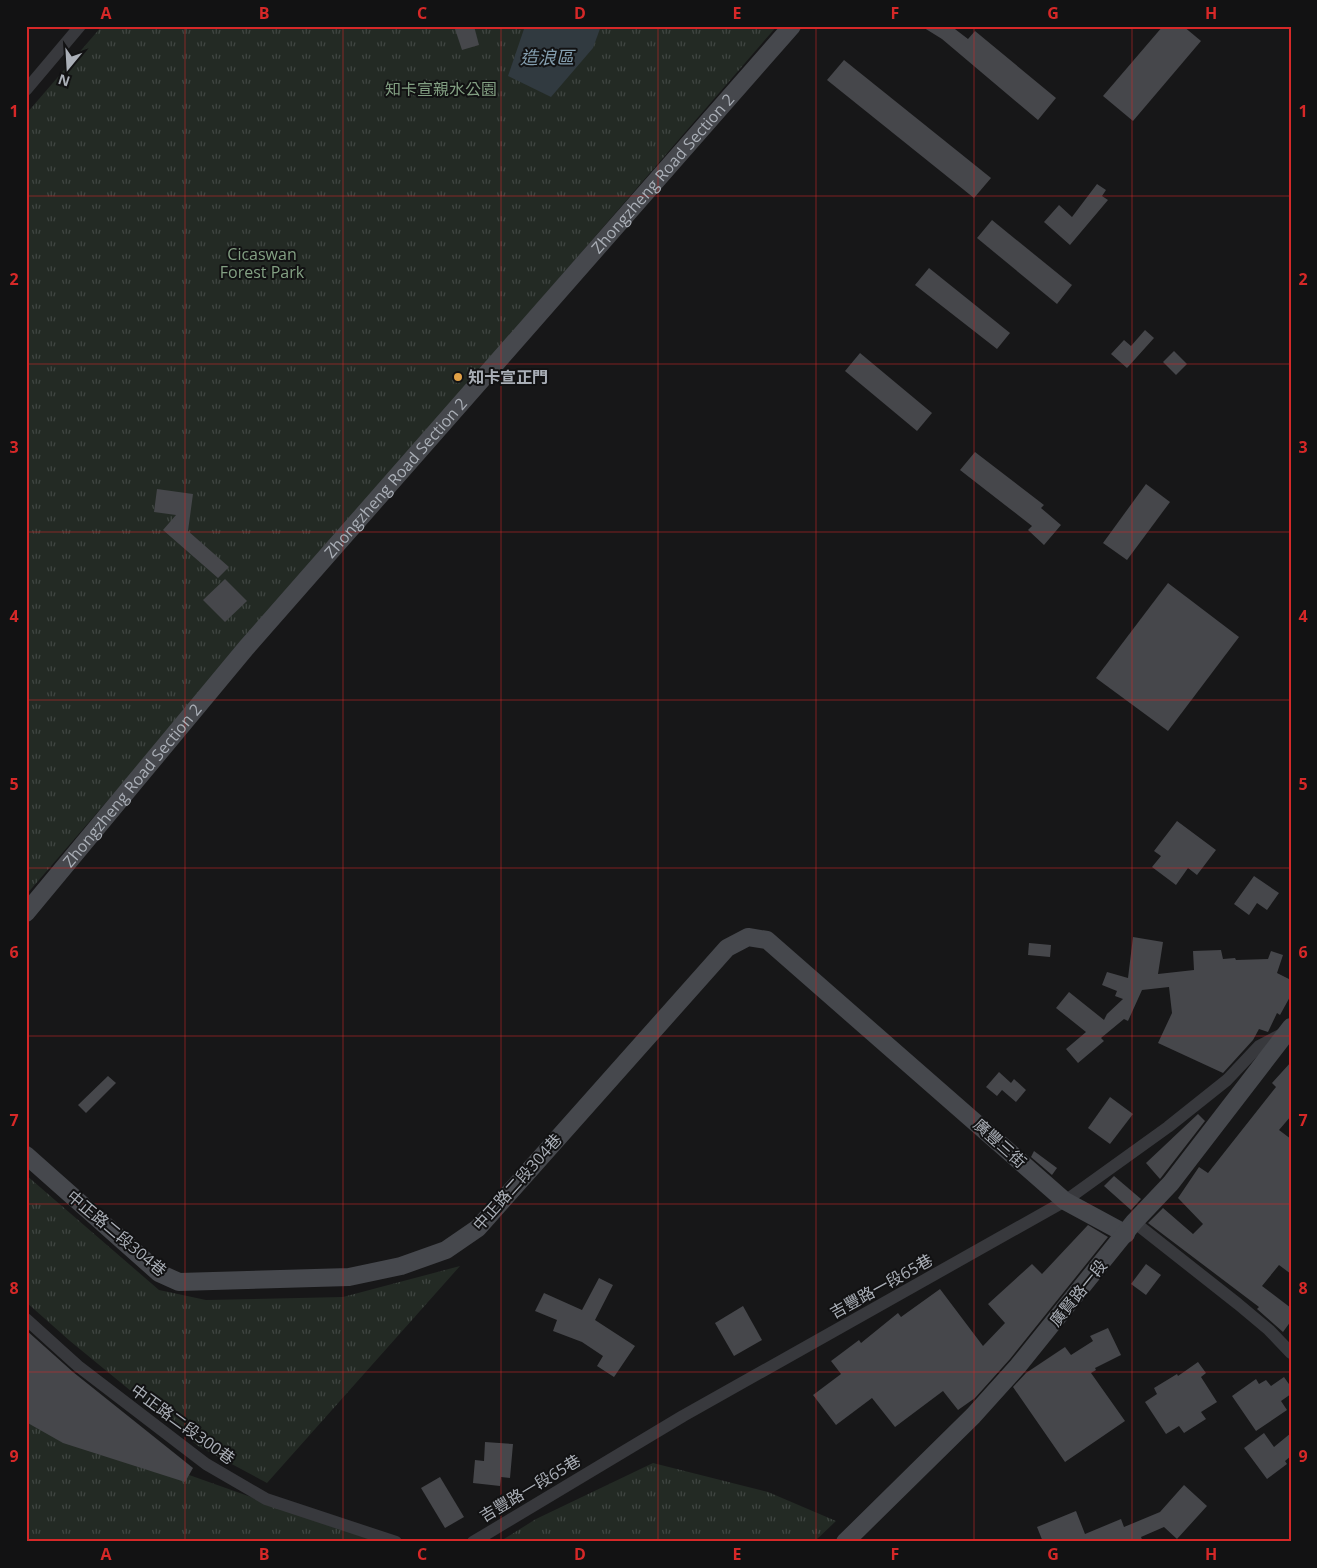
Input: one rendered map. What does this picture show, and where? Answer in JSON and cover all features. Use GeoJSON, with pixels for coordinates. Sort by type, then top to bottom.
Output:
{"type":"FeatureCollection","features":[{"type":"Feature","properties":{"kind":"street"},"geometry":{"type":"LineString","coordinates":[[26,90],[80,26]]}},
{"type":"Feature","properties":{"kind":"street","name":"Zhongzheng Road Section 2"},"geometry":{"type":"LineString","coordinates":[[26,913],[246,648],[792,26]]}},
{"type":"Feature","properties":{"kind":"street","name":"中正路二段304巷"},"geometry":{"type":"LineString","coordinates":[[26,1155],[159,1273],[179,1282],[349,1277],[401,1266],[446,1250],[478,1228],[727,948],[748,937],[767,940],[882,1039]]}},
{"type":"Feature","properties":{"kind":"street","name":"吉豐路一段65巷"},"geometry":{"type":"LineString","coordinates":[[473,1542],[683,1416],[1065,1201],[1168,1127],[1227,1080],[1259,1046],[1289,1030]]}},
{"type":"Feature","properties":{"kind":"street","name":"廣賢路一段"},"geometry":{"type":"LineString","coordinates":[[845,1542],[973,1416],[1018,1366],[1130,1228],[1172,1183],[1289,1030]]}},
{"type":"Feature","properties":{"kind":"street","name":"廣豐三街"},"geometry":{"type":"LineString","coordinates":[[882,1039],[1065,1201],[1130,1228],[1246,1311],[1269,1330],[1291,1353]]}},
{"type":"Feature","properties":{"kind":"street","name":"中正路二段300巷"},"geometry":{"type":"LineString","coordinates":[[26,1319],[78,1366],[206,1464],[266,1499],[396,1542]]}},
{"type":"Feature","properties":{"kind":"green space","name":"Cicaswan Forest Park"},"geometry":{"type":"Polygon","coordinates":[[[102,26],[777,26],[26,895],[26,114],[102,26]]]}},
{"type":"Feature","properties":{"kind":"green space"},"geometry":{"type":"Polygon","coordinates":[[[26,1175],[159,1290],[206,1300],[343,1297],[460,1266],[267,1483],[198,1446],[70,1341],[26,1302],[26,1175]]]}},
{"type":"Feature","properties":{"kind":"green space"},"geometry":{"type":"Polygon","coordinates":[[[26,1417],[378,1542],[26,1542],[26,1417]]]}},
{"type":"Feature","properties":{"kind":"green space"},"geometry":{"type":"Polygon","coordinates":[[[653,1463],[768,1492],[836,1521],[814,1542],[499,1542],[536,1519],[653,1463]]]}},
{"type":"Feature","properties":{"kind":"water","name":"造浪區"},"geometry":{"type":"Polygon","coordinates":[[[525,26],[601,26],[593,48],[551,97],[508,76],[525,26]]]}},
{"type":"Feature","properties":{"kind":"building"},"geometry":{"type":"Polygon","coordinates":[[[454,26],[474,26],[479,45],[462,50],[454,26]]]}},
{"type":"Feature","properties":{"kind":"building"},"geometry":{"type":"Polygon","coordinates":[[[921,26],[951,26],[968,39],[975,31],[1056,98],[1038,120],[942,39],[921,26]]]}},
{"type":"Feature","properties":{"kind":"building"},"geometry":{"type":"Polygon","coordinates":[[[1163,26],[1183,26],[1201,41],[1133,121],[1103,96],[1163,26]]]}},
{"type":"Feature","properties":{"kind":"building"},"geometry":{"type":"Polygon","coordinates":[[[844,60],[991,178],[974,198],[827,80],[844,60]]]}},
{"type":"Feature","properties":{"kind":"building"},"geometry":{"type":"Polygon","coordinates":[[[1097,184],[1106,190],[1102,196],[1108,200],[1070,245],[1044,222],[1059,205],[1072,217],[1097,184]]]}},
{"type":"Feature","properties":{"kind":"building"},"geometry":{"type":"Polygon","coordinates":[[[992,220],[1072,285],[1057,304],[977,238],[992,220]]]}},
{"type":"Feature","properties":{"kind":"building"},"geometry":{"type":"Polygon","coordinates":[[[929,268],[1010,333],[997,349],[915,285],[929,268]]]}},
{"type":"Feature","properties":{"kind":"building"},"geometry":{"type":"Polygon","coordinates":[[[1145,330],[1154,338],[1127,368],[1111,354],[1124,340],[1131,346],[1145,330]]]}},
{"type":"Feature","properties":{"kind":"building"},"geometry":{"type":"Polygon","coordinates":[[[1174,351],[1187,364],[1176,375],[1163,362],[1174,351]]]}},
{"type":"Feature","properties":{"kind":"building"},"geometry":{"type":"Polygon","coordinates":[[[860,353],[932,413],[917,431],[845,371],[860,353]]]}},
{"type":"Feature","properties":{"kind":"building"},"geometry":{"type":"Polygon","coordinates":[[[975,452],[1044,505],[1041,508],[1061,525],[1044,545],[1028,530],[1032,526],[960,470],[975,452]]]}},
{"type":"Feature","properties":{"kind":"building"},"geometry":{"type":"Polygon","coordinates":[[[1146,484],[1170,502],[1127,560],[1103,543],[1146,484]]]}},
{"type":"Feature","properties":{"kind":"building"},"geometry":{"type":"Polygon","coordinates":[[[157,489],[193,494],[188,531],[229,567],[218,578],[163,530],[176,515],[154,512],[157,489]]]}},
{"type":"Feature","properties":{"kind":"building"},"geometry":{"type":"Polygon","coordinates":[[[225,579],[247,601],[225,622],[203,600],[225,579]]]}},
{"type":"Feature","properties":{"kind":"building"},"geometry":{"type":"Polygon","coordinates":[[[1168,583],[1239,637],[1168,731],[1096,678],[1168,583]]]}},
{"type":"Feature","properties":{"kind":"building"},"geometry":{"type":"Polygon","coordinates":[[[1177,821],[1216,850],[1197,875],[1188,868],[1176,885],[1152,867],[1161,856],[1154,851],[1177,821]]]}},
{"type":"Feature","properties":{"kind":"building"},"geometry":{"type":"Polygon","coordinates":[[[1254,876],[1279,893],[1267,910],[1257,903],[1249,915],[1234,904],[1254,876]]]}},
{"type":"Feature","properties":{"kind":"building"},"geometry":{"type":"Polygon","coordinates":[[[1133,937],[1163,942],[1158,974],[1194,970],[1193,951],[1221,950],[1223,959],[1235,958],[1236,960],[1268,959],[1271,951],[1283,955],[1277,973],[1291,980],[1291,995],[1280,1015],[1277,1013],[1268,1032],[1259,1029],[1253,1040],[1223,1073],[1158,1043],[1172,1013],[1169,987],[1142,990],[1128,1021],[1124,1019],[1101,1038],[1104,1041],[1078,1063],[1066,1049],[1086,1032],[1056,1008],[1069,992],[1104,1020],[1107,1014],[1123,999],[1115,996],[1117,991],[1102,985],[1107,972],[1128,978],[1133,937]]]}},
{"type":"Feature","properties":{"kind":"building"},"geometry":{"type":"Polygon","coordinates":[[[1029,943],[1051,945],[1050,957],[1028,955],[1029,943]]]}},
{"type":"Feature","properties":{"kind":"building"},"geometry":{"type":"Polygon","coordinates":[[[1291,1062],[1291,1116],[1279,1130],[1291,1139],[1291,1274],[1279,1265],[1262,1286],[1291,1308],[1291,1321],[1283,1332],[1257,1309],[1259,1307],[1148,1223],[1163,1208],[1193,1234],[1203,1224],[1178,1198],[1199,1167],[1208,1173],[1276,1087],[1272,1083],[1291,1062]]]}},
{"type":"Feature","properties":{"kind":"building"},"geometry":{"type":"Polygon","coordinates":[[[999,1072],[1011,1083],[1014,1079],[1026,1090],[1016,1102],[1002,1090],[997,1096],[986,1087],[999,1072]]]}},
{"type":"Feature","properties":{"kind":"building"},"geometry":{"type":"Polygon","coordinates":[[[108,1076],[116,1083],[86,1113],[78,1105],[108,1076]]]}},
{"type":"Feature","properties":{"kind":"building"},"geometry":{"type":"Polygon","coordinates":[[[1110,1097],[1133,1114],[1110,1144],[1088,1128],[1110,1097]]]}},
{"type":"Feature","properties":{"kind":"building"},"geometry":{"type":"Polygon","coordinates":[[[1198,1114],[1205,1121],[1160,1179],[1146,1163],[1198,1114]]]}},
{"type":"Feature","properties":{"kind":"building"},"geometry":{"type":"Polygon","coordinates":[[[1034,1151],[1057,1168],[1052,1175],[1031,1157],[1034,1151]]]}},
{"type":"Feature","properties":{"kind":"building"},"geometry":{"type":"Polygon","coordinates":[[[1114,1176],[1141,1199],[1131,1210],[1104,1186],[1114,1176]]]}},
{"type":"Feature","properties":{"kind":"building"},"geometry":{"type":"Polygon","coordinates":[[[1088,1225],[1108,1237],[1010,1359],[975,1398],[958,1410],[943,1391],[895,1427],[872,1398],[836,1425],[813,1395],[841,1374],[831,1361],[859,1340],[861,1343],[898,1313],[901,1317],[940,1289],[983,1346],[1005,1323],[988,1304],[1032,1264],[1042,1274],[1088,1225]]]}},
{"type":"Feature","properties":{"kind":"building"},"geometry":{"type":"Polygon","coordinates":[[[1146,1264],[1161,1275],[1146,1295],[1131,1284],[1146,1264]]]}},
{"type":"Feature","properties":{"kind":"building"},"geometry":{"type":"Polygon","coordinates":[[[599,1278],[613,1285],[595,1320],[635,1346],[614,1377],[597,1366],[603,1356],[582,1342],[553,1331],[557,1320],[535,1311],[544,1293],[582,1310],[599,1278]]]}},
{"type":"Feature","properties":{"kind":"building"},"geometry":{"type":"Polygon","coordinates":[[[743,1306],[762,1340],[734,1356],[715,1323],[743,1306]]]}},
{"type":"Feature","properties":{"kind":"building"},"geometry":{"type":"Polygon","coordinates":[[[1108,1328],[1121,1355],[1095,1368],[1096,1370],[1091,1373],[1125,1421],[1065,1462],[1013,1387],[1026,1373],[1065,1347],[1071,1355],[1093,1341],[1090,1336],[1108,1328]]]}},
{"type":"Feature","properties":{"kind":"building"},"geometry":{"type":"Polygon","coordinates":[[[26,1330],[73,1372],[193,1468],[185,1482],[63,1443],[26,1422],[26,1330]]]}},
{"type":"Feature","properties":{"kind":"building"},"geometry":{"type":"Polygon","coordinates":[[[1198,1362],[1206,1373],[1201,1377],[1217,1402],[1201,1412],[1206,1419],[1184,1433],[1179,1426],[1166,1434],[1145,1402],[1157,1394],[1154,1388],[1177,1374],[1178,1376],[1198,1362]]]}},
{"type":"Feature","properties":{"kind":"building"},"geometry":{"type":"Polygon","coordinates":[[[1284,1377],[1291,1387],[1291,1394],[1281,1401],[1287,1410],[1256,1431],[1232,1396],[1256,1379],[1259,1384],[1266,1380],[1271,1386],[1284,1377]]]}},
{"type":"Feature","properties":{"kind":"building"},"geometry":{"type":"Polygon","coordinates":[[[1264,1433],[1274,1447],[1291,1433],[1291,1456],[1285,1461],[1287,1464],[1267,1479],[1244,1448],[1264,1433]]]}},
{"type":"Feature","properties":{"kind":"building"},"geometry":{"type":"Polygon","coordinates":[[[485,1442],[513,1444],[510,1478],[501,1477],[500,1486],[473,1483],[475,1460],[484,1461],[485,1442]]]}},
{"type":"Feature","properties":{"kind":"building"},"geometry":{"type":"Polygon","coordinates":[[[440,1477],[464,1517],[445,1528],[421,1488],[440,1477]]]}},
{"type":"Feature","properties":{"kind":"building"},"geometry":{"type":"Polygon","coordinates":[[[1184,1485],[1207,1506],[1177,1539],[1164,1527],[1141,1537],[1143,1542],[1043,1542],[1037,1527],[1076,1511],[1085,1534],[1121,1519],[1124,1527],[1160,1512],[1184,1485]]]}},
{"type":"Feature","properties":{"kind":"place","name":"知卡宣正門"},"geometry":{"type":"Point","coordinates":[458,377]}},
{"type":"Feature","properties":{"kind":"park label","name":"知卡宣親水公園"},"geometry":{"type":"Point","coordinates":[441,89]}}]}
